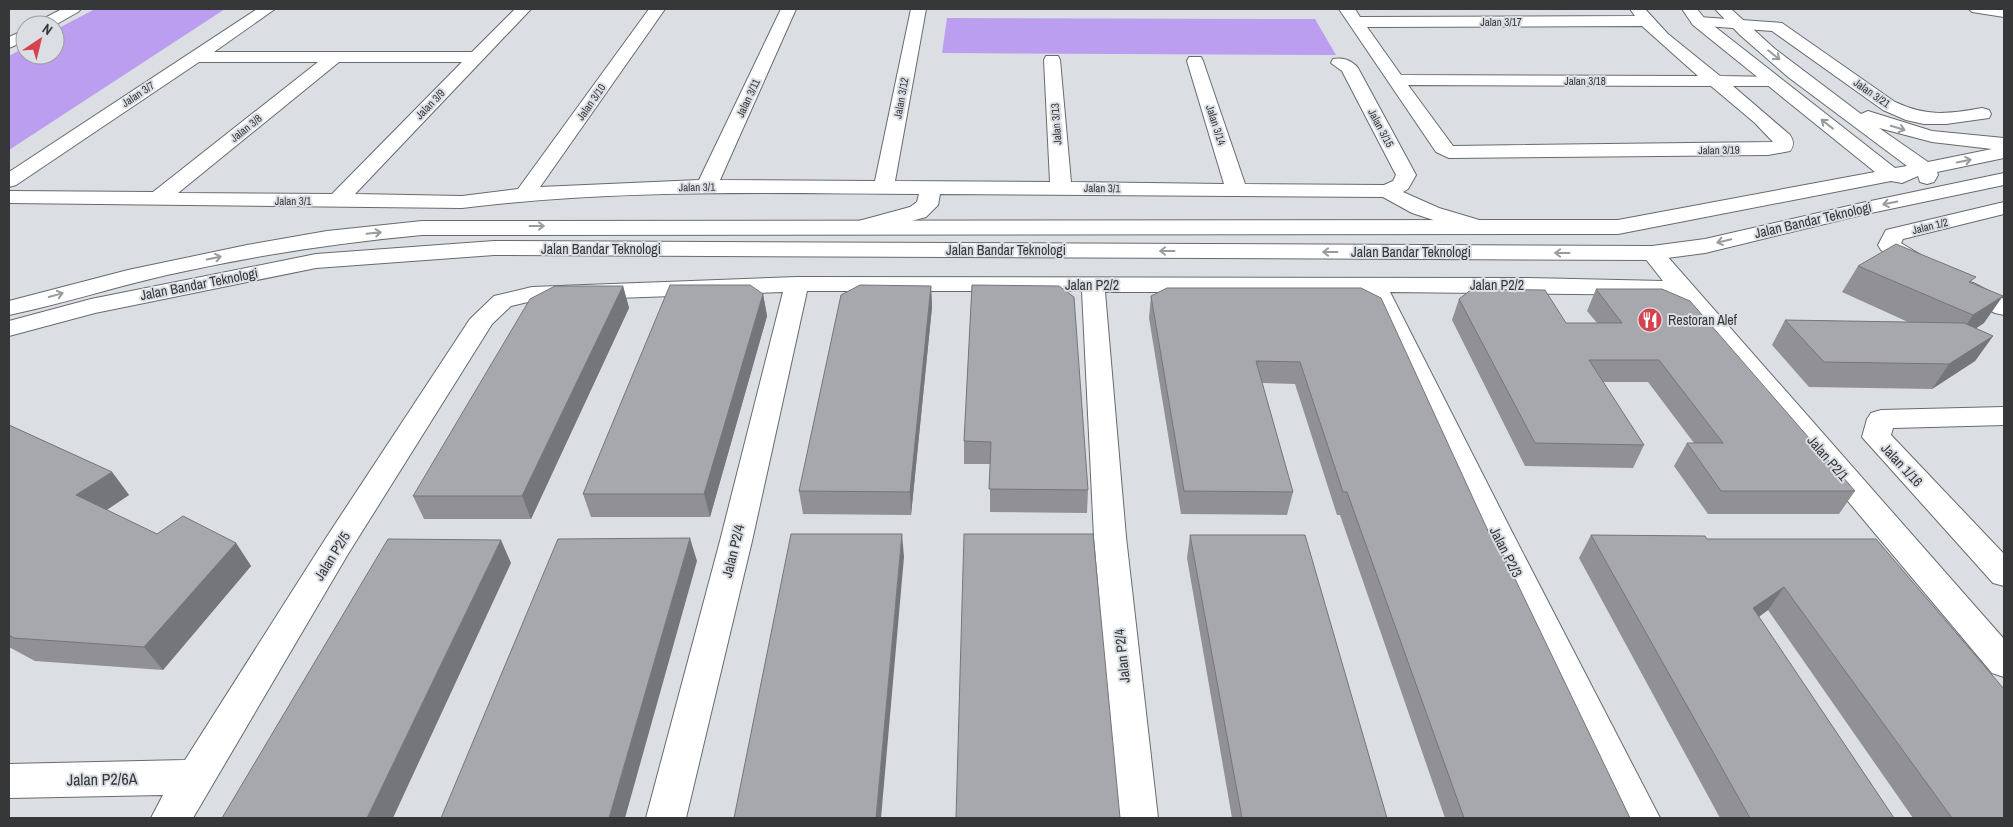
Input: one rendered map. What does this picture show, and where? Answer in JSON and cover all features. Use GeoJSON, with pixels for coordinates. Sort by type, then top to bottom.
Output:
{"type":"FeatureCollection","features":[{"type":"Feature","properties":{"kind":"street"},"geometry":{"type":"LineString","coordinates":[[62,15],[73,9]]}},
{"type":"Feature","properties":{"kind":"street","name":"Jalan 3/7"},"geometry":{"type":"LineString","coordinates":[[9,181],[267,9]]}},
{"type":"Feature","properties":{"kind":"street","name":"Jalan 3/9"},"geometry":{"type":"LineString","coordinates":[[337,201],[523,9]]}},
{"type":"Feature","properties":{"kind":"street","name":"Jalan 3/10"},"geometry":{"type":"LineString","coordinates":[[525,194],[657,9]]}},
{"type":"Feature","properties":{"kind":"street","name":"Jalan 3/11"},"geometry":{"type":"LineString","coordinates":[[707,186],[788,9]]}},
{"type":"Feature","properties":{"kind":"street","name":"Jalan 3/12"},"geometry":{"type":"LineString","coordinates":[[884,187],[919,9]]}},
{"type":"Feature","properties":{"kind":"street"},"geometry":{"type":"LineString","coordinates":[[1722,9],[1737,24],[1836,105],[1921,182]]}},
{"type":"Feature","properties":{"kind":"street"},"geometry":{"type":"LineString","coordinates":[[1977,9],[2004,12]]}},
{"type":"Feature","properties":{"kind":"street","name":"Jalan 3/17"},"geometry":{"type":"LineString","coordinates":[[1352,16],[1641,15]]}},
{"type":"Feature","properties":{"kind":"street","name":"Jalan 3/19"},"geometry":{"type":"LineString","coordinates":[[1396,80],[1443,148],[1449,152],[1768,149],[1783,147],[1783,139],[1760,116],[1716,81],[1641,15]]}},
{"type":"Feature","properties":{"kind":"street"},"geometry":{"type":"LineString","coordinates":[[1694,15],[1737,24]]}},
{"type":"Feature","properties":{"kind":"street"},"geometry":{"type":"LineString","coordinates":[[1694,15],[1891,175],[1921,182]]}},
{"type":"Feature","properties":{"kind":"street"},"geometry":{"type":"LineString","coordinates":[[1352,16],[1396,80]]}},
{"type":"Feature","properties":{"kind":"street","name":"Jalan 3/21"},"geometry":{"type":"LineString","coordinates":[[1737,24],[1776,26],[1889,106],[1904,114],[1932,120],[1946,120],[1982,114]]}},
{"type":"Feature","properties":{"kind":"street"},"geometry":{"type":"LineString","coordinates":[[194,57],[475,57]]}},
{"type":"Feature","properties":{"kind":"street","name":"Jalan 3/8"},"geometry":{"type":"LineString","coordinates":[[156,200],[336,57]]}},
{"type":"Feature","properties":{"kind":"street","name":"Jalan 3/13"},"geometry":{"type":"LineString","coordinates":[[1052,60],[1061,188]]}},
{"type":"Feature","properties":{"kind":"street","name":"Jalan 3/14"},"geometry":{"type":"LineString","coordinates":[[1195,61],[1236,189]]}},
{"type":"Feature","properties":{"kind":"street","name":"Jalan 3/15"},"geometry":{"type":"LineString","coordinates":[[1339,63],[1349,68],[1406,175],[1402,185],[1387,191]]}},
{"type":"Feature","properties":{"kind":"street","name":"Jalan 3/18"},"geometry":{"type":"LineString","coordinates":[[1396,80],[1773,81]]}},
{"type":"Feature","properties":{"kind":"street"},"geometry":{"type":"LineString","coordinates":[[1836,105],[1894,128],[1950,141],[2004,143]]}},
{"type":"Feature","properties":{"kind":"street","name":"Jalan Bandar Teknologi"},"geometry":{"type":"LineString","coordinates":[[9,329],[91,306],[316,261],[494,248],[1652,253],[1705,246],[1921,182],[2004,152]]}},
{"type":"Feature","properties":{"kind":"street"},"geometry":{"type":"LineString","coordinates":[[1843,185],[1858,173],[1866,154]]}},
{"type":"Feature","properties":{"kind":"street","name":"Jalan Bandar Teknologi"},"geometry":{"type":"LineString","coordinates":[[9,308],[110,281],[226,255],[327,238],[422,228],[797,226],[1618,227],[1891,175]]}},
{"type":"Feature","properties":{"kind":"street","name":"Jalan Bandar Teknologi"},"geometry":{"type":"LineString","coordinates":[[1921,182],[1983,184],[2004,179]]}},
{"type":"Feature","properties":{"kind":"street","name":"Jalan 3/1"},"geometry":{"type":"LineString","coordinates":[[9,198],[462,202],[525,194],[707,186],[1387,191]]}},
{"type":"Feature","properties":{"kind":"street"},"geometry":{"type":"LineString","coordinates":[[863,226],[918,212],[927,205],[931,187]]}},
{"type":"Feature","properties":{"kind":"street"},"geometry":{"type":"LineString","coordinates":[[1387,191],[1404,202],[1433,214],[1478,227]]}},
{"type":"Feature","properties":{"kind":"street","name":"Jalan 1/2"},"geometry":{"type":"LineString","coordinates":[[2004,208],[1894,235],[1890,245],[1913,261],[2004,308]]}},
{"type":"Feature","properties":{"kind":"street"},"geometry":{"type":"LineString","coordinates":[[797,226],[787,230],[784,235],[785,240],[802,249]]}},
{"type":"Feature","properties":{"kind":"street","name":"Jalan P2/1"},"geometry":{"type":"LineString","coordinates":[[1652,253],[2004,662]]}},
{"type":"Feature","properties":{"kind":"street","name":"Jalan P2/2"},"geometry":{"type":"LineString","coordinates":[[503,301],[532,294],[797,284],[1375,285],[1682,288]]}},
{"type":"Feature","properties":{"kind":"street","name":"Jalan P2/4"},"geometry":{"type":"LineString","coordinates":[[666,818],[736,541],[797,284]]}},
{"type":"Feature","properties":{"kind":"street","name":"Jalan P2/4"},"geometry":{"type":"LineString","coordinates":[[1093,284],[1110,537],[1138,818]]}},
{"type":"Feature","properties":{"kind":"street","name":"Jalan P2/3"},"geometry":{"type":"LineString","coordinates":[[1375,285],[1496,532],[1640,818]]}},
{"type":"Feature","properties":{"kind":"street","name":"Jalan P2/5"},"geometry":{"type":"LineString","coordinates":[[171,818],[337,546],[482,319],[503,301]]}},
{"type":"Feature","properties":{"kind":"street","name":"Jalan 1/16"},"geometry":{"type":"LineString","coordinates":[[2004,416],[1881,419],[1876,437],[2004,574]]}},
{"type":"Feature","properties":{"kind":"street","name":"Jalan P2/6A"},"geometry":{"type":"LineString","coordinates":[[9,780],[196,777]]}},
{"type":"Feature","properties":{"kind":"shaded area"},"geometry":{"type":"Polygon","coordinates":[[[95,9],[225,9],[9,150],[9,56],[15,53],[15,65],[65,65],[65,25],[95,9]]]}},
{"type":"Feature","properties":{"kind":"shaded area"},"geometry":{"type":"Polygon","coordinates":[[[947,18],[1315,19],[1336,55],[942,53],[947,18]]]}},
{"type":"Feature","properties":{"kind":"building"},"geometry":{"type":"Polygon","coordinates":[[[1896,244],[1976,277],[1969,282],[2003,296],[1973,315],[1858,266],[1896,244]]]}},
{"type":"Feature","properties":{"kind":"building"},"geometry":{"type":"Polygon","coordinates":[[[670,285],[750,285],[763,294],[704,494],[583,494],[670,285]]]}},
{"type":"Feature","properties":{"kind":"building"},"geometry":{"type":"Polygon","coordinates":[[[860,285],[931,286],[910,492],[799,491],[841,295],[860,285]]]}},
{"type":"Feature","properties":{"kind":"building"},"geometry":{"type":"Polygon","coordinates":[[[972,285],[1059,286],[1074,297],[1088,490],[989,489],[991,442],[964,441],[972,285]]]}},
{"type":"Feature","properties":{"kind":"building"},"geometry":{"type":"Polygon","coordinates":[[[555,286],[623,286],[522,496],[413,496],[530,299],[555,286]]]}},
{"type":"Feature","properties":{"kind":"building"},"geometry":{"type":"Polygon","coordinates":[[[1167,288],[1361,288],[1381,298],[1489,533],[1493,533],[1630,818],[1464,818],[1347,492],[1343,492],[1300,362],[1256,361],[1293,492],[1184,491],[1151,296],[1167,288]]]}},
{"type":"Feature","properties":{"kind":"building"},"geometry":{"type":"Polygon","coordinates":[[[1472,289],[1545,290],[1566,323],[1622,323],[1596,289],[1662,289],[1690,301],[1855,491],[1721,491],[1687,443],[1723,443],[1659,360],[1589,360],[1644,445],[1535,443],[1459,299],[1472,289]]]}},
{"type":"Feature","properties":{"kind":"building"},"geometry":{"type":"Polygon","coordinates":[[[1785,320],[1964,323],[1993,336],[1949,364],[1824,362],[1785,320]]]}},
{"type":"Feature","properties":{"kind":"building"},"geometry":{"type":"Polygon","coordinates":[[[9,425],[112,472],[76,495],[157,534],[183,516],[236,543],[144,647],[14,638],[9,635],[9,425]]]}},
{"type":"Feature","properties":{"kind":"building"},"geometry":{"type":"Polygon","coordinates":[[[791,534],[902,534],[876,818],[734,818],[791,534]]]}},
{"type":"Feature","properties":{"kind":"building"},"geometry":{"type":"Polygon","coordinates":[[[964,534],[1093,534],[1120,818],[956,818],[964,534]]]}},
{"type":"Feature","properties":{"kind":"building"},"geometry":{"type":"Polygon","coordinates":[[[1190,535],[1305,535],[1387,818],[1242,818],[1190,535]]]}},
{"type":"Feature","properties":{"kind":"building"},"geometry":{"type":"Polygon","coordinates":[[[1591,535],[1705,536],[1707,539],[1876,539],[2004,689],[2004,818],[1952,818],[1784,587],[1753,608],[1894,818],[1750,818],[1591,535]]]}},
{"type":"Feature","properties":{"kind":"building"},"geometry":{"type":"Polygon","coordinates":[[[690,538],[609,818],[441,818],[558,539],[690,538]]]}},
{"type":"Feature","properties":{"kind":"building"},"geometry":{"type":"Polygon","coordinates":[[[388,539],[501,540],[367,818],[222,818],[388,539]]]}},
{"type":"Feature","properties":{"kind":"place","name":"Restoran Alef"},"geometry":{"type":"Point","coordinates":[1650,320]}}]}
